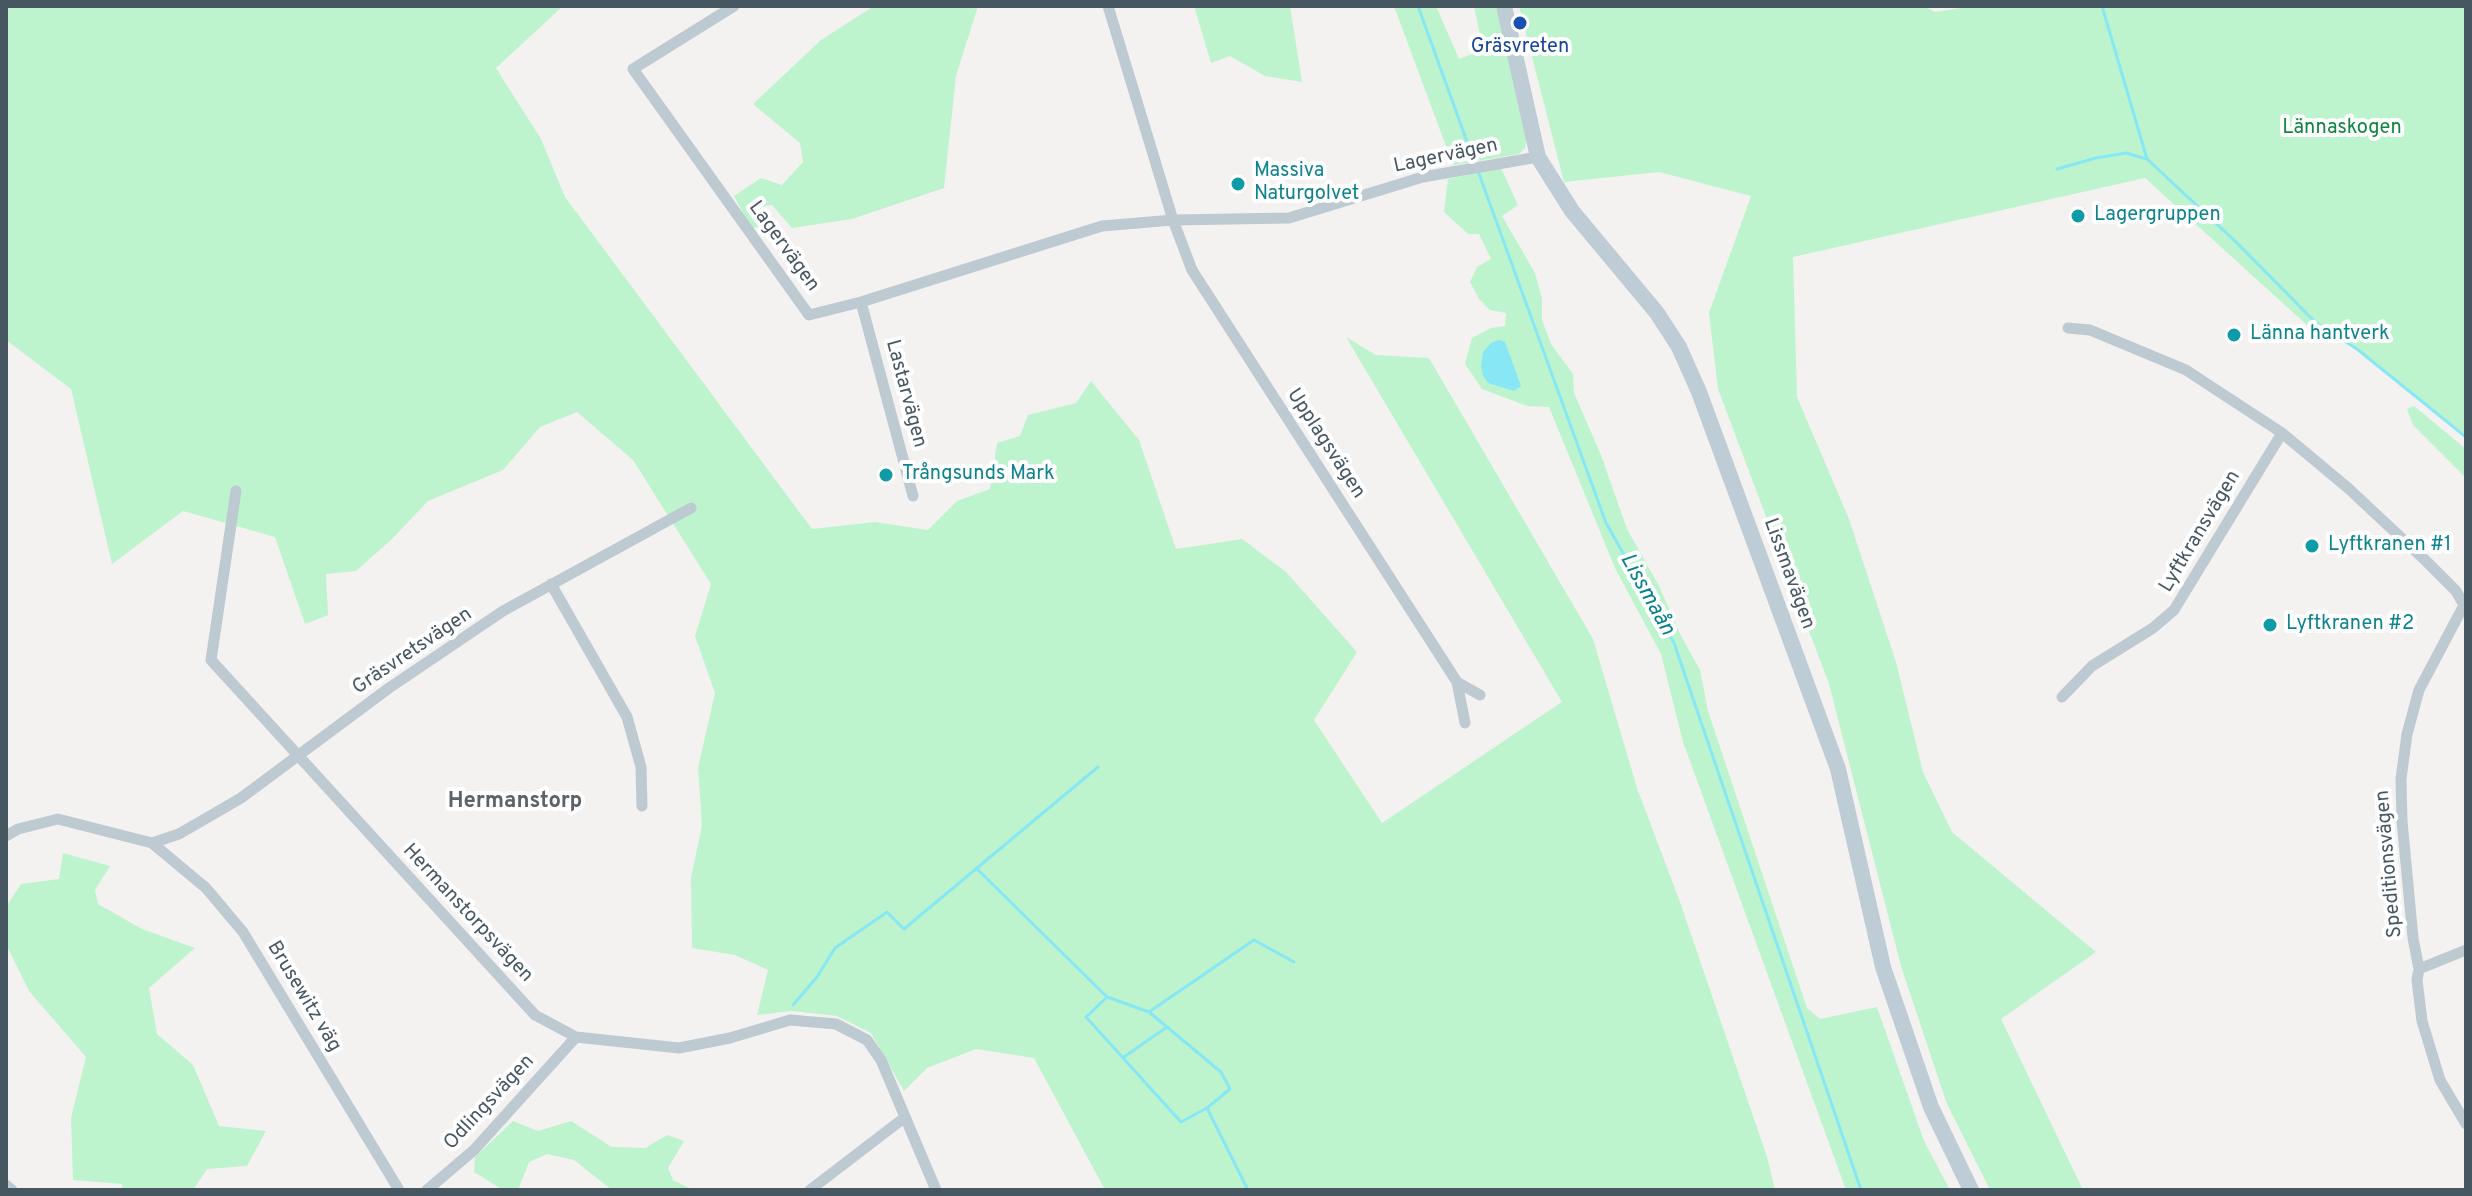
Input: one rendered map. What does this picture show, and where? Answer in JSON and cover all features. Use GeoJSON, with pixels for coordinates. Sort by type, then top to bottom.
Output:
{"type":"FeatureCollection","features":[{"type":"Feature","properties":{"kind":"street","name":"Lagervägen"},"geometry":{"type":"LineString","coordinates":[[734,6],[633,69],[809,315],[861,302],[1102,226],[1173,220],[1289,218],[1423,177],[1538,157]]}},
{"type":"Feature","properties":{"kind":"street"},"geometry":{"type":"LineString","coordinates":[[1108,6],[1173,220]]}},
{"type":"Feature","properties":{"kind":"street","name":"Lissmavägen"},"geometry":{"type":"LineString","coordinates":[[1504,6],[1538,157],[1572,211],[1657,313],[1679,347],[1699,392],[1838,769],[1883,967],[1931,1107],[1971,1190]]}},
{"type":"Feature","properties":{"kind":"street","name":"Upplagsvägen"},"geometry":{"type":"LineString","coordinates":[[1173,220],[1192,270],[1457,682]]}},
{"type":"Feature","properties":{"kind":"street","name":"Lastarvägen"},"geometry":{"type":"LineString","coordinates":[[861,302],[913,496]]}},
{"type":"Feature","properties":{"kind":"street"},"geometry":{"type":"LineString","coordinates":[[2068,328],[2090,330],[2186,370],[2282,433],[2348,488],[2425,560],[2456,591],[2464,605]]}},
{"type":"Feature","properties":{"kind":"street","name":"Lyftkransvägen"},"geometry":{"type":"LineString","coordinates":[[2062,697],[2092,666],[2153,628],[2174,610],[2282,433]]}},
{"type":"Feature","properties":{"kind":"street","name":"Hermanstorpsvägen"},"geometry":{"type":"LineString","coordinates":[[236,491],[211,660],[535,1015],[576,1037],[679,1048],[730,1038],[790,1020],[836,1024],[867,1040],[881,1060],[936,1190]]}},
{"type":"Feature","properties":{"kind":"street","name":"Gräsvretsvägen"},"geometry":{"type":"LineString","coordinates":[[299,757],[389,688],[503,611],[691,508]]}},
{"type":"Feature","properties":{"kind":"street"},"geometry":{"type":"LineString","coordinates":[[551,584],[627,717],[641,767],[642,806]]}},
{"type":"Feature","properties":{"kind":"street","name":"Speditionsvägen"},"geometry":{"type":"LineString","coordinates":[[2464,605],[2419,690],[2407,734],[2401,779],[2402,821],[2422,1021],[2440,1080],[2466,1124]]}},
{"type":"Feature","properties":{"kind":"street"},"geometry":{"type":"LineString","coordinates":[[1457,682],[1480,695]]}},
{"type":"Feature","properties":{"kind":"street"},"geometry":{"type":"LineString","coordinates":[[1457,682],[1465,723]]}},
{"type":"Feature","properties":{"kind":"street"},"geometry":{"type":"LineString","coordinates":[[6,836],[18,829],[58,819],[152,843],[179,834],[229,805],[299,757]]}},
{"type":"Feature","properties":{"kind":"street","name":"Brusewitz väg"},"geometry":{"type":"LineString","coordinates":[[152,843],[206,888],[243,932],[399,1190]]}},
{"type":"Feature","properties":{"kind":"street"},"geometry":{"type":"LineString","coordinates":[[2419,969],[2466,950]]}},
{"type":"Feature","properties":{"kind":"street","name":"Odlingsvägen"},"geometry":{"type":"LineString","coordinates":[[427,1190],[474,1150],[576,1037]]}},
{"type":"Feature","properties":{"kind":"street"},"geometry":{"type":"LineString","coordinates":[[810,1190],[904,1118]]}},
{"type":"Feature","properties":{"kind":"street"},"geometry":{"type":"LineString","coordinates":[[6,1185],[12,1190]]}},
{"type":"Feature","properties":{"kind":"green space"},"geometry":{"type":"Polygon","coordinates":[[[6,6],[563,6],[496,68],[541,139],[565,197],[812,529],[875,522],[928,530],[957,501],[990,489],[997,443],[1020,436],[1028,415],[1076,403],[1091,381],[1139,440],[1176,549],[1242,539],[1286,572],[1357,652],[1314,720],[1382,823],[1562,702],[1346,337],[1376,355],[1429,358],[1593,639],[1637,788],[1680,902],[1767,1157],[1775,1190],[1105,1190],[1034,1058],[976,1049],[927,1068],[904,1091],[871,1033],[837,1016],[792,1011],[757,1015],[768,970],[735,955],[692,948],[691,878],[702,825],[698,768],[715,693],[695,636],[711,584],[633,460],[577,412],[540,427],[503,470],[428,501],[356,571],[326,574],[328,615],[305,624],[275,537],[183,511],[112,564],[71,389],[6,340],[6,6]]]}},
{"type":"Feature","properties":{"kind":"green space"},"geometry":{"type":"Polygon","coordinates":[[[874,6],[978,6],[956,76],[944,188],[852,219],[792,228],[772,205],[757,207],[759,227],[751,228],[734,196],[761,178],[782,185],[803,162],[800,143],[753,104],[821,40],[874,6]]]}},
{"type":"Feature","properties":{"kind":"green space"},"geometry":{"type":"Polygon","coordinates":[[[1194,6],[1290,6],[1302,82],[1265,76],[1230,56],[1211,63],[1194,6]]]}},
{"type":"Feature","properties":{"kind":"green space"},"geometry":{"type":"Polygon","coordinates":[[[1394,6],[1436,6],[1459,59],[1483,50],[1474,6],[1496,6],[1527,137],[1525,148],[1519,154],[1453,165],[1394,6]]]}},
{"type":"Feature","properties":{"kind":"green space","name":"Lännaskogen"},"geometry":{"type":"Polygon","coordinates":[[[1519,6],[1924,6],[1935,12],[1974,6],[2466,6],[2466,435],[2333,330],[2319,336],[2145,178],[1793,257],[1797,397],[1849,519],[1896,662],[1923,772],[1952,832],[2096,952],[2001,1019],[2083,1190],[1990,1190],[1947,1104],[1901,966],[1829,684],[1718,389],[1709,313],[1751,196],[1659,172],[1564,182],[1519,6]]]}},
{"type":"Feature","properties":{"kind":"green space"},"geometry":{"type":"Polygon","coordinates":[[[1501,168],[1518,205],[1502,216],[1535,273],[1542,299],[1542,320],[1551,344],[1573,374],[1574,393],[1601,455],[1627,529],[1700,670],[1708,711],[1807,1008],[1820,1019],[1877,1007],[1924,1141],[1950,1190],[1846,1190],[1683,742],[1661,654],[1615,568],[1549,407],[1527,406],[1482,389],[1465,364],[1472,338],[1491,328],[1505,326],[1506,313],[1490,310],[1479,299],[1470,282],[1477,267],[1491,259],[1479,234],[1468,234],[1444,212],[1448,179],[1501,168]]]}},
{"type":"Feature","properties":{"kind":"green space"},"geometry":{"type":"Polygon","coordinates":[[[2414,406],[2466,449],[2466,478],[2413,425],[2407,409],[2414,406]]]}},
{"type":"Feature","properties":{"kind":"green space"},"geometry":{"type":"Polygon","coordinates":[[[63,853],[110,866],[95,890],[98,904],[142,929],[195,948],[149,988],[157,1034],[193,1065],[219,1126],[266,1131],[247,1166],[207,1169],[193,1190],[123,1190],[122,1184],[73,1180],[71,1118],[86,1057],[29,991],[6,944],[6,907],[21,884],[59,879],[63,853]]]}},
{"type":"Feature","properties":{"kind":"green space"},"geometry":{"type":"Polygon","coordinates":[[[513,1121],[538,1131],[571,1121],[612,1147],[645,1148],[667,1135],[684,1141],[668,1168],[673,1180],[693,1190],[612,1190],[574,1160],[547,1154],[529,1162],[518,1190],[503,1190],[474,1172],[475,1157],[513,1121]]]}},
{"type":"Feature","properties":{"kind":"water"},"geometry":{"type":"Polygon","coordinates":[[[1499,340],[1505,342],[1521,386],[1514,391],[1488,383],[1483,376],[1483,352],[1499,340]]]}},
{"type":"Feature","properties":{"kind":"waterway","name":"Lissmaån"},"geometry":{"type":"LineString","coordinates":[[1418,6],[1475,164]]}},
{"type":"Feature","properties":{"kind":"waterway"},"geometry":{"type":"LineString","coordinates":[[2057,169],[2126,153],[2147,159],[2102,6]]}},
{"type":"Feature","properties":{"kind":"waterway"},"geometry":{"type":"LineString","coordinates":[[2147,159],[2316,323],[2357,349],[2466,437]]}},
{"type":"Feature","properties":{"kind":"waterway","name":"Lissmaån"},"geometry":{"type":"LineString","coordinates":[[1478,171],[1606,523],[1674,643],[1861,1190]]}},
{"type":"Feature","properties":{"kind":"waterway"},"geometry":{"type":"LineString","coordinates":[[793,1005],[817,977],[835,948],[887,912],[904,929],[1098,767]]}},
{"type":"Feature","properties":{"kind":"waterway"},"geometry":{"type":"LineString","coordinates":[[976,868],[1107,997],[1149,1012],[1221,1072],[1230,1089],[1207,1108]]}},
{"type":"Feature","properties":{"kind":"waterway"},"geometry":{"type":"LineString","coordinates":[[1149,1012],[1254,940],[1294,962]]}},
{"type":"Feature","properties":{"kind":"waterway"},"geometry":{"type":"LineString","coordinates":[[1107,997],[1086,1017],[1181,1122],[1207,1108],[1248,1190]]}},
{"type":"Feature","properties":{"kind":"waterway"},"geometry":{"type":"LineString","coordinates":[[1124,1057],[1167,1027]]}},
{"type":"Feature","properties":{"kind":"place","name":"Gräsvreten"},"geometry":{"type":"Point","coordinates":[1520,23]}},
{"type":"Feature","properties":{"kind":"place","name":"Massiva Naturgolvet"},"geometry":{"type":"Point","coordinates":[1238,184]}},
{"type":"Feature","properties":{"kind":"place","name":"Lagergruppen"},"geometry":{"type":"Point","coordinates":[2078,216]}},
{"type":"Feature","properties":{"kind":"place","name":"Länna hantverk"},"geometry":{"type":"Point","coordinates":[2234,335]}},
{"type":"Feature","properties":{"kind":"place","name":"Trångsunds Mark"},"geometry":{"type":"Point","coordinates":[886,475]}},
{"type":"Feature","properties":{"kind":"place","name":"Lyftkranen #1"},"geometry":{"type":"Point","coordinates":[2312,546]}},
{"type":"Feature","properties":{"kind":"place","name":"Lyftkranen #2"},"geometry":{"type":"Point","coordinates":[2270,625]}},
{"type":"Feature","properties":{"kind":"district","name":"Hermanstorp"},"geometry":{"type":"Point","coordinates":[515,803]}}]}
